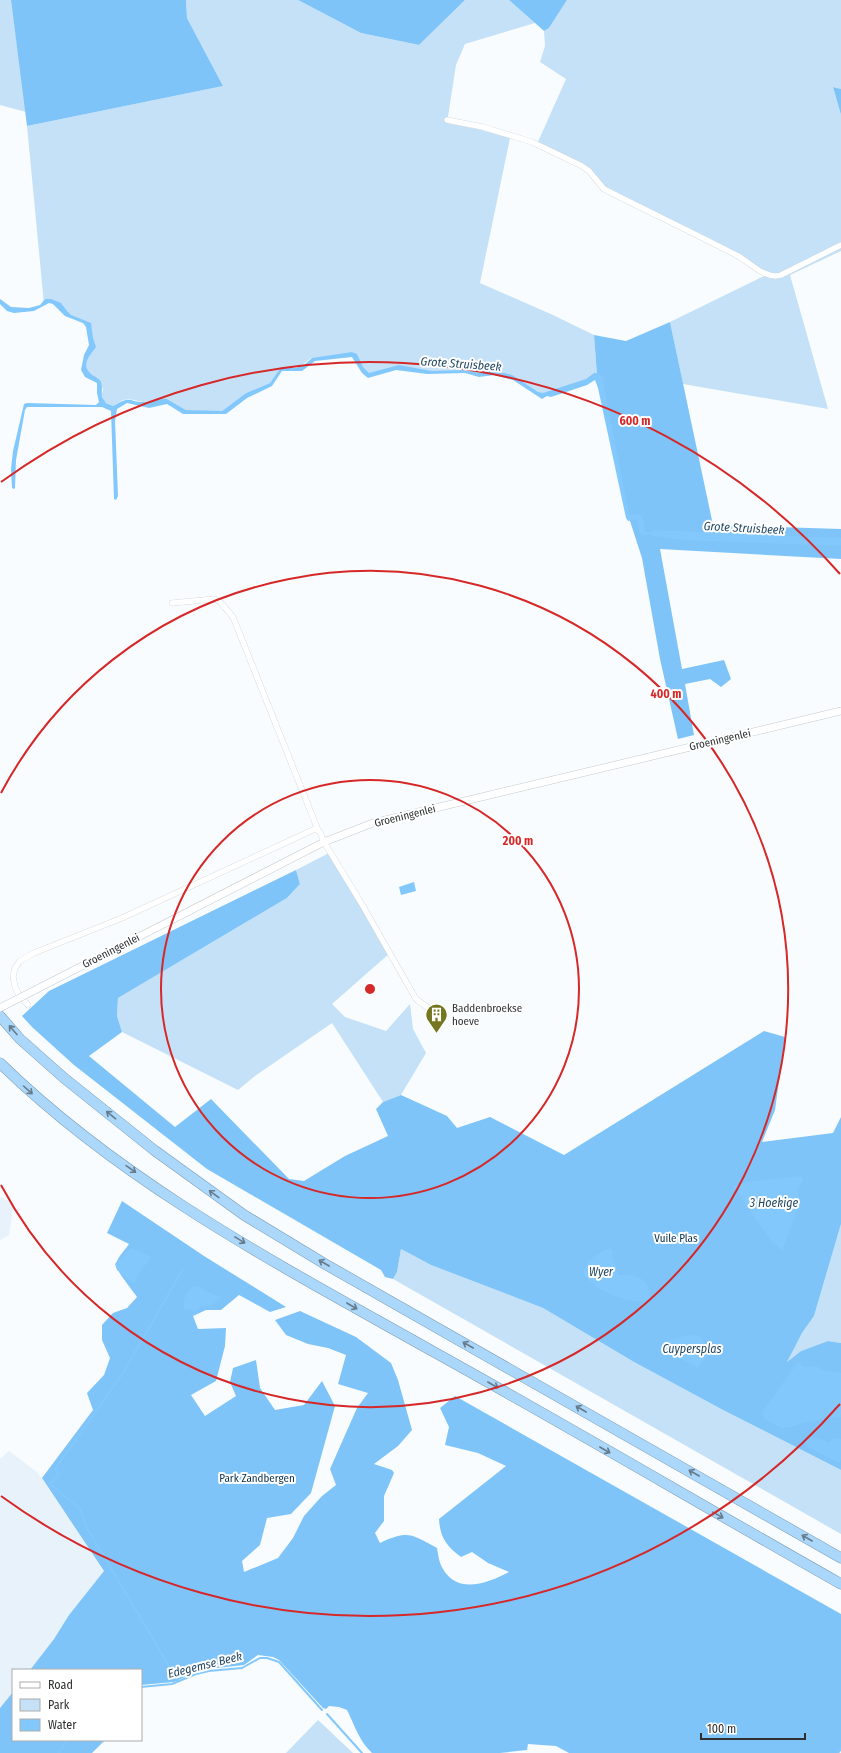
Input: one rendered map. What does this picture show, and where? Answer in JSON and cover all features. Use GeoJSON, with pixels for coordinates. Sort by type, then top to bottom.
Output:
{"type":"FeatureCollection","features":[{"type":"Feature","properties":{"kind":"highway"},"geometry":{"type":"LineString","coordinates":[[0,1016],[20,1039],[64,1078],[154,1150],[244,1215],[338,1271],[841,1558]]}},
{"type":"Feature","properties":{"kind":"highway"},"geometry":{"type":"LineString","coordinates":[[0,1063],[28,1090],[86,1136],[155,1186],[210,1223],[359,1310],[841,1584]]}},
{"type":"Feature","properties":{"kind":"street"},"geometry":{"type":"LineString","coordinates":[[447,120],[483,127],[532,142],[585,169],[604,189],[737,256],[766,275],[773,276],[781,274],[841,245]]}},
{"type":"Feature","properties":{"kind":"street"},"geometry":{"type":"LineString","coordinates":[[172,603],[215,599],[220,602],[233,617],[324,842],[360,900],[416,1000],[439,1016]]}},
{"type":"Feature","properties":{"kind":"street","name":"Groeningenlei"},"geometry":{"type":"LineString","coordinates":[[0,1008],[324,842],[373,823],[841,711]]}},
{"type":"Feature","properties":{"kind":"street"},"geometry":{"type":"LineString","coordinates":[[28,1005],[19,995],[15,987],[13,976],[15,968],[20,961],[34,953],[122,918],[315,829],[318,830]]}},
{"type":"Feature","properties":{"kind":"shaded area"},"geometry":{"type":"Polygon","coordinates":[[[0,1197],[14,1203],[9,1235],[0,1240],[0,1197]]]}},
{"type":"Feature","properties":{"kind":"shaded area"},"geometry":{"type":"Polygon","coordinates":[[[9,1451],[38,1473],[104,1571],[69,1615],[54,1639],[31,1669],[12,1669],[12,1693],[0,1708],[0,1459],[9,1451]]]}},
{"type":"Feature","properties":{"kind":"green space"},"geometry":{"type":"Polygon","coordinates":[[[0,0],[11,0],[26,112],[0,105],[0,0]]]}},
{"type":"Feature","properties":{"kind":"green space"},"geometry":{"type":"Polygon","coordinates":[[[11,0],[186,0],[187,18],[223,86],[27,126],[11,0]]]}},
{"type":"Feature","properties":{"kind":"green space"},"geometry":{"type":"Polygon","coordinates":[[[186,0],[298,0],[361,33],[419,45],[465,0],[509,0],[535,23],[465,44],[456,65],[447,123],[482,130],[510,138],[480,283],[594,335],[597,375],[543,396],[513,378],[496,373],[479,376],[466,371],[440,373],[396,368],[366,374],[354,355],[313,360],[311,358],[300,367],[281,367],[270,383],[246,393],[222,411],[218,412],[186,410],[167,399],[143,402],[129,399],[123,400],[113,406],[105,402],[101,395],[103,390],[100,380],[84,370],[85,364],[91,352],[89,326],[74,319],[61,306],[51,301],[44,304],[27,126],[223,86],[187,18],[186,0]]]}},
{"type":"Feature","properties":{"kind":"green space"},"geometry":{"type":"Polygon","coordinates":[[[298,0],[465,0],[419,45],[361,33],[298,0]]]}},
{"type":"Feature","properties":{"kind":"green space"},"geometry":{"type":"Polygon","coordinates":[[[509,0],[567,0],[549,28],[544,31],[509,0]]]}},
{"type":"Feature","properties":{"kind":"green space"},"geometry":{"type":"Polygon","coordinates":[[[567,0],[841,0],[841,89],[833,87],[841,115],[841,251],[790,275],[828,409],[683,384],[670,322],[766,275],[750,263],[604,189],[589,171],[537,144],[566,79],[540,62],[545,46],[544,31],[549,28],[567,0]]]}},
{"type":"Feature","properties":{"kind":"green space"},"geometry":{"type":"Polygon","coordinates":[[[833,87],[841,89],[841,115],[833,87]]]}},
{"type":"Feature","properties":{"kind":"green space"},"geometry":{"type":"Polygon","coordinates":[[[670,322],[713,525],[841,529],[841,559],[660,549],[682,669],[724,660],[731,679],[721,687],[710,679],[685,684],[694,735],[678,739],[660,659],[642,558],[629,518],[597,375],[594,335],[626,341],[670,322]]]}},
{"type":"Feature","properties":{"kind":"green space"},"geometry":{"type":"Polygon","coordinates":[[[331,852],[390,953],[332,1004],[345,1017],[386,1031],[410,1004],[413,1029],[426,1053],[401,1095],[383,1102],[332,1023],[255,1076],[238,1090],[122,1032],[117,1016],[118,998],[287,898],[300,884],[296,870],[331,852]]]}},
{"type":"Feature","properties":{"kind":"green space","name":"Vuile Plas"},"geometry":{"type":"Polygon","coordinates":[[[296,870],[300,884],[287,898],[118,998],[117,1016],[122,1032],[89,1056],[175,1127],[211,1099],[289,1179],[304,1181],[345,1156],[388,1136],[376,1109],[383,1102],[401,1095],[447,1116],[457,1128],[490,1117],[564,1155],[764,1031],[785,1037],[775,1110],[762,1142],[833,1133],[841,1117],[841,1224],[814,1316],[802,1333],[787,1362],[801,1351],[828,1341],[841,1343],[841,1470],[723,1410],[634,1362],[543,1308],[431,1265],[401,1249],[397,1272],[393,1279],[385,1277],[381,1270],[207,1169],[74,1065],[22,1016],[49,991],[296,870]]]}},
{"type":"Feature","properties":{"kind":"green space","name":"Park Zandbergen"},"geometry":{"type":"Polygon","coordinates":[[[122,1201],[204,1256],[286,1307],[270,1312],[239,1295],[221,1310],[206,1310],[193,1316],[198,1329],[226,1328],[225,1346],[216,1381],[191,1395],[205,1416],[236,1396],[230,1382],[233,1368],[256,1360],[260,1388],[275,1410],[304,1405],[322,1381],[335,1406],[311,1493],[291,1514],[267,1518],[260,1545],[242,1561],[244,1572],[278,1558],[293,1538],[304,1516],[322,1496],[336,1485],[330,1469],[357,1408],[368,1393],[338,1384],[346,1355],[328,1348],[308,1344],[286,1335],[275,1320],[300,1311],[356,1337],[391,1363],[398,1380],[412,1430],[398,1446],[374,1464],[392,1470],[394,1473],[384,1496],[384,1521],[375,1533],[380,1543],[403,1535],[409,1535],[421,1539],[437,1548],[443,1569],[449,1577],[457,1582],[465,1584],[483,1583],[509,1572],[488,1563],[472,1552],[461,1557],[451,1549],[442,1536],[439,1519],[506,1466],[478,1453],[445,1445],[449,1427],[440,1408],[455,1396],[841,1614],[841,1749],[838,1753],[569,1753],[556,1746],[528,1744],[527,1750],[500,1753],[372,1753],[360,1738],[347,1710],[329,1706],[326,1709],[323,1708],[279,1660],[273,1657],[258,1655],[244,1665],[208,1669],[196,1672],[174,1682],[142,1685],[142,1669],[31,1669],[54,1639],[69,1615],[104,1571],[42,1478],[93,1410],[87,1393],[104,1375],[110,1358],[102,1340],[102,1325],[113,1313],[127,1308],[137,1297],[116,1267],[119,1257],[129,1244],[107,1233],[122,1201]]]}},
{"type":"Feature","properties":{"kind":"green space"},"geometry":{"type":"Polygon","coordinates":[[[841,1224],[841,1343],[828,1341],[801,1351],[786,1363],[802,1333],[814,1316],[841,1224]]]}},
{"type":"Feature","properties":{"kind":"green space"},"geometry":{"type":"Polygon","coordinates":[[[401,1249],[431,1265],[543,1308],[634,1362],[723,1410],[841,1470],[841,1534],[393,1279],[397,1272],[401,1249]]]}},
{"type":"Feature","properties":{"kind":"green space"},"geometry":{"type":"Polygon","coordinates":[[[12,1693],[12,1741],[104,1741],[92,1753],[0,1753],[0,1708],[12,1693]]]}},
{"type":"Feature","properties":{"kind":"green space"},"geometry":{"type":"Polygon","coordinates":[[[318,1720],[353,1753],[286,1753],[318,1720]]]}},
{"type":"Feature","properties":{"kind":"water"},"geometry":{"type":"Polygon","coordinates":[[[0,299],[11,307],[29,308],[40,305],[45,299],[51,299],[61,303],[71,315],[91,323],[96,347],[88,358],[86,365],[87,369],[101,381],[102,397],[106,403],[113,406],[124,400],[146,402],[167,399],[186,410],[222,411],[246,393],[270,383],[281,367],[295,368],[303,366],[312,358],[352,352],[357,354],[363,367],[369,373],[399,365],[432,371],[466,370],[478,373],[491,370],[512,375],[538,392],[543,393],[586,379],[594,373],[598,373],[602,376],[629,513],[632,515],[638,514],[642,516],[646,535],[643,536],[639,531],[637,519],[628,521],[626,518],[595,380],[587,385],[551,397],[547,396],[542,399],[513,380],[494,375],[479,377],[465,373],[427,374],[396,370],[368,378],[362,373],[352,357],[315,361],[302,371],[282,371],[272,386],[247,398],[226,414],[183,414],[167,404],[149,408],[127,403],[117,409],[115,421],[118,496],[116,500],[114,499],[111,411],[102,407],[27,407],[25,410],[16,460],[14,489],[12,488],[11,469],[13,451],[24,404],[96,405],[99,402],[97,383],[85,377],[81,370],[84,355],[89,345],[86,327],[83,323],[65,316],[53,304],[49,303],[34,311],[14,313],[7,311],[0,304],[0,299]]]}},
{"type":"Feature","properties":{"kind":"water"},"geometry":{"type":"Polygon","coordinates":[[[652,530],[841,538],[841,546],[683,540],[652,536],[652,530]]]}},
{"type":"Feature","properties":{"kind":"water"},"geometry":{"type":"Polygon","coordinates":[[[414,882],[416,891],[401,895],[399,887],[414,882]]]}},
{"type":"Feature","properties":{"kind":"water","name":"3 Hoekige"},"geometry":{"type":"Polygon","coordinates":[[[801,1176],[803,1181],[798,1188],[798,1195],[801,1200],[782,1251],[770,1239],[733,1186],[748,1182],[801,1176]]]}},
{"type":"Feature","properties":{"kind":"water"},"geometry":{"type":"Polygon","coordinates":[[[132,1248],[150,1256],[151,1258],[133,1283],[117,1270],[115,1264],[127,1251],[132,1248]]]}},
{"type":"Feature","properties":{"kind":"water","name":"Wyer"},"geometry":{"type":"Polygon","coordinates":[[[610,1248],[613,1252],[612,1256],[618,1275],[636,1277],[645,1282],[650,1292],[650,1300],[632,1301],[614,1296],[598,1287],[583,1275],[586,1266],[592,1258],[610,1248]]]}},
{"type":"Feature","properties":{"kind":"water"},"geometry":{"type":"Polygon","coordinates":[[[194,1286],[200,1286],[205,1291],[220,1296],[221,1299],[211,1305],[199,1307],[199,1309],[195,1312],[187,1309],[184,1310],[185,1296],[194,1286]]]}},
{"type":"Feature","properties":{"kind":"water","name":"Cuypersplas"},"geometry":{"type":"Polygon","coordinates":[[[690,1335],[699,1337],[703,1341],[708,1355],[697,1368],[661,1348],[663,1343],[690,1335]]]}},
{"type":"Feature","properties":{"kind":"water"},"geometry":{"type":"Polygon","coordinates":[[[798,1362],[804,1367],[816,1366],[825,1371],[841,1373],[841,1417],[781,1428],[764,1419],[762,1412],[798,1362]]]}},
{"type":"Feature","properties":{"kind":"water"},"geometry":{"type":"Polygon","coordinates":[[[812,1437],[829,1443],[834,1437],[841,1439],[841,1459],[839,1463],[805,1445],[806,1440],[812,1437]]]}},
{"type":"Feature","properties":{"kind":"waterway","name":"Grote Struisbeek"},"geometry":{"type":"LineString","coordinates":[[644,533],[654,533]]}},
{"type":"Feature","properties":{"kind":"waterway"},"geometry":{"type":"LineString","coordinates":[[178,1681],[87,1528],[80,1509],[50,1484],[59,1475],[55,1469],[123,1373],[183,1269]]}},
{"type":"Feature","properties":{"kind":"waterway","name":"Edegemse Beek"},"geometry":{"type":"LineString","coordinates":[[142,1687],[172,1684],[196,1674],[209,1671],[242,1668],[260,1658],[267,1658],[279,1662],[322,1710]]}},
{"type":"Feature","properties":{"kind":"waterway","name":"Edegemse Beek"},"geometry":{"type":"LineString","coordinates":[[327,1714],[362,1753]]}},
{"type":"Feature","properties":{"kind":"waterway","name":"Edegemse Beek"},"geometry":{"type":"LineString","coordinates":[[59,1753],[66,1741]]}},
{"type":"Feature","properties":{"kind":"waterway","name":"Edegemse Beek"},"geometry":{"type":"LineString","coordinates":[[838,1753],[841,1749]]}},
{"type":"Feature","properties":{"kind":"place","name":"Baddenbroekse hoeve"},"geometry":{"type":"Point","coordinates":[437,1034]}}]}
